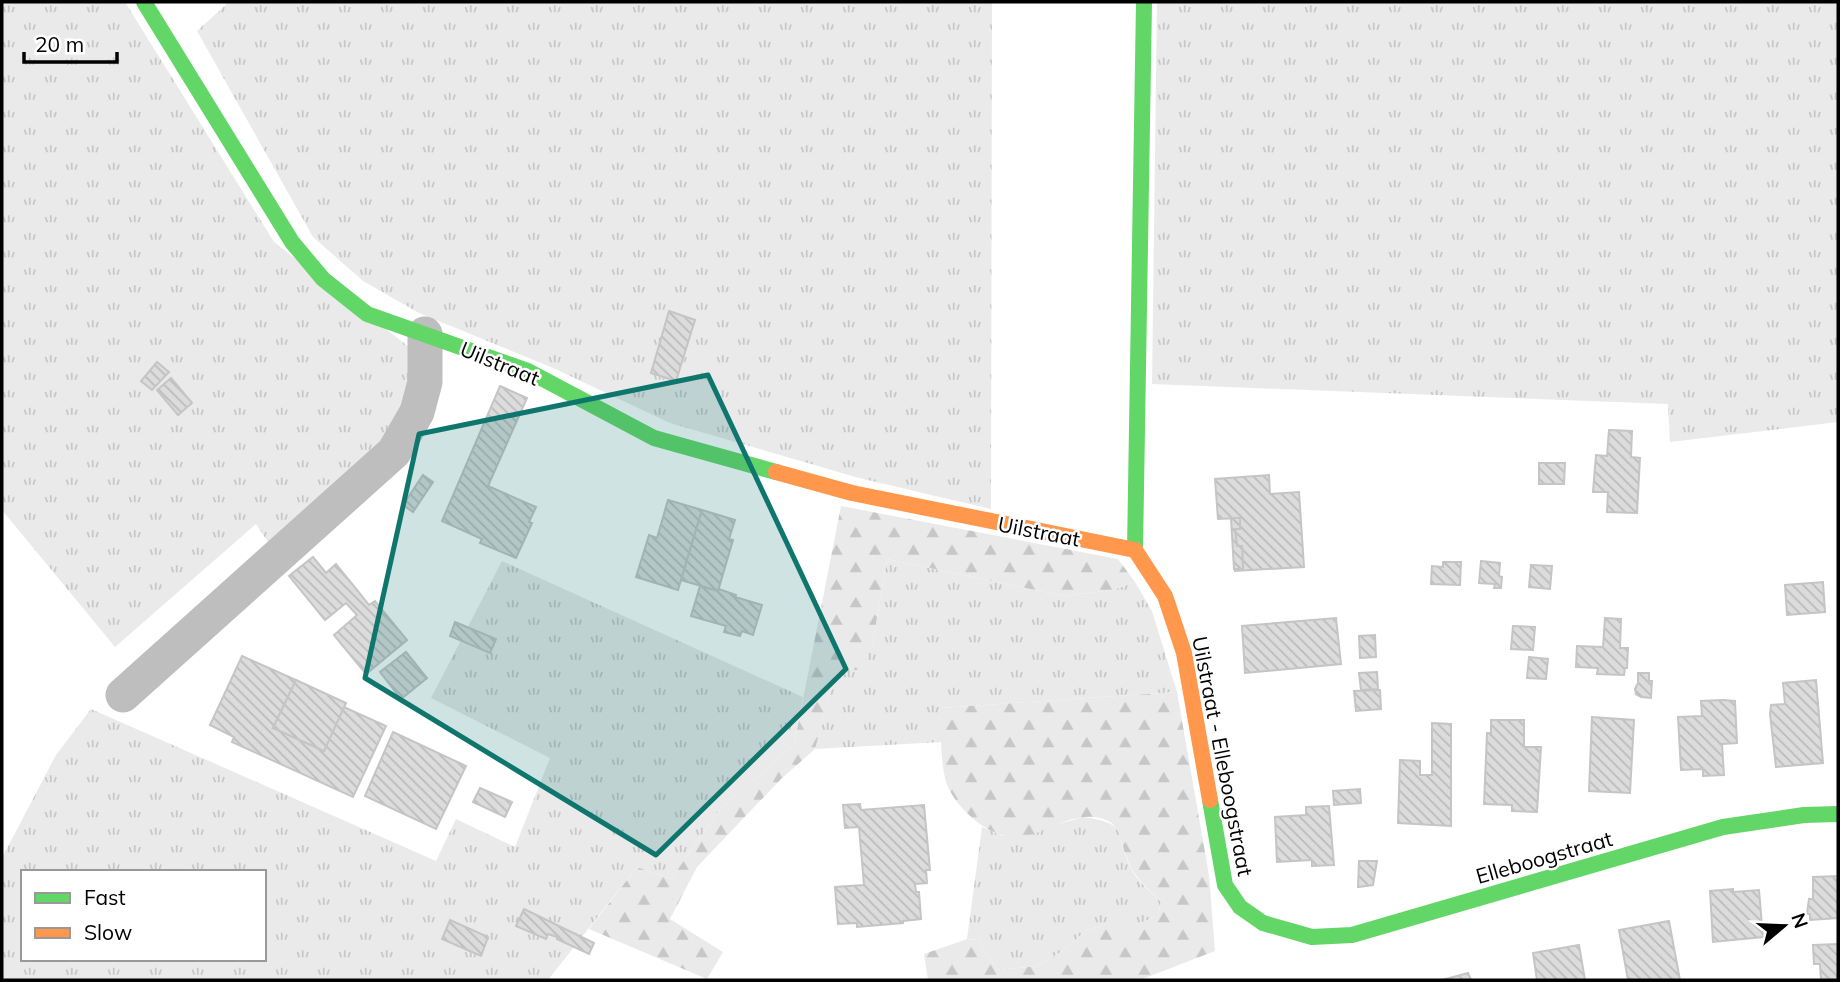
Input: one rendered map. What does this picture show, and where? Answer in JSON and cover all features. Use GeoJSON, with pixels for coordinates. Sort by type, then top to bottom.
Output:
{"type":"FeatureCollection","features":[{"type":"Feature","properties":{"kind":"street","name":"Uilstraat"},"geometry":{"type":"LineString","coordinates":[[144,2],[292,242],[323,279],[367,314],[528,371],[654,438],[852,493],[1135,550]]}},
{"type":"Feature","properties":{"kind":"street"},"geometry":{"type":"LineString","coordinates":[[1135,550],[1143,2]]}},
{"type":"Feature","properties":{"kind":"street"},"geometry":{"type":"LineString","coordinates":[[124,695],[394,452],[418,412],[425,382],[425,334]]}},
{"type":"Feature","properties":{"kind":"street","name":"Uilstraat - Elleboogstraat"},"geometry":{"type":"LineString","coordinates":[[1135,550],[1164,596],[1184,653],[1225,885],[1240,907],[1263,923]]}},
{"type":"Feature","properties":{"kind":"street","name":"Elleboogstraat"},"geometry":{"type":"LineString","coordinates":[[1263,923],[1312,937],[1352,935],[1723,827],[1804,815],[1838,814]]}},
{"type":"Feature","properties":{"kind":"highlighted area"},"geometry":{"type":"Polygon","coordinates":[[[708,375],[846,669],[656,855],[365,678],[419,434],[708,375]]]}},
{"type":"Feature","properties":{"kind":"green space"},"geometry":{"type":"Polygon","coordinates":[[[2,2],[125,2],[274,242],[409,347],[417,363],[404,414],[377,450],[270,545],[256,524],[115,647],[2,510],[2,2]]]}},
{"type":"Feature","properties":{"kind":"green space"},"geometry":{"type":"Polygon","coordinates":[[[229,2],[992,2],[991,509],[859,478],[670,423],[553,368],[419,313],[363,281],[313,237],[197,31],[229,2]]]}},
{"type":"Feature","properties":{"kind":"green space"},"geometry":{"type":"Polygon","coordinates":[[[1157,2],[1838,2],[1838,422],[1670,442],[1668,404],[1152,384],[1157,2]]]}},
{"type":"Feature","properties":{"kind":"green space"},"geometry":{"type":"Polygon","coordinates":[[[841,506],[1118,559],[1135,582],[1113,590],[1063,596],[887,559],[872,647],[862,670],[837,670],[815,749],[781,779],[697,867],[670,919],[723,952],[707,979],[589,929],[637,867],[671,879],[721,808],[794,745],[841,506]]]}},
{"type":"Feature","properties":{"kind":"green space"},"geometry":{"type":"Polygon","coordinates":[[[887,559],[1063,596],[1113,590],[1135,582],[1152,611],[1177,692],[940,708],[942,742],[815,749],[837,669],[872,647],[887,559]]]}},
{"type":"Feature","properties":{"kind":"green space"},"geometry":{"type":"Polygon","coordinates":[[[502,561],[803,697],[794,745],[721,808],[671,879],[637,867],[548,980],[2,980],[3,856],[56,755],[91,709],[436,861],[456,819],[515,847],[550,758],[431,698],[502,561]]]}},
{"type":"Feature","properties":{"kind":"green space"},"geometry":{"type":"Polygon","coordinates":[[[1177,692],[1209,875],[1215,951],[1140,980],[928,980],[924,954],[967,939],[979,940],[998,970],[1037,966],[1063,951],[1087,930],[1110,923],[1140,923],[1158,916],[1161,902],[1136,875],[1118,831],[1106,820],[1085,817],[1024,837],[1012,838],[1000,835],[975,821],[956,800],[945,778],[941,752],[940,708],[1177,692]]]}},
{"type":"Feature","properties":{"kind":"green space"},"geometry":{"type":"Polygon","coordinates":[[[1083,817],[1109,823],[1119,832],[1134,873],[1161,902],[1158,916],[1140,923],[1110,923],[1087,930],[1063,951],[1037,966],[998,970],[979,940],[967,939],[982,827],[1002,836],[1083,817]]]}},
{"type":"Feature","properties":{"kind":"building"},"geometry":{"type":"Polygon","coordinates":[[[669,311],[695,320],[676,381],[651,373],[669,311]]]}},
{"type":"Feature","properties":{"kind":"building"},"geometry":{"type":"Polygon","coordinates":[[[157,362],[169,372],[152,390],[141,381],[157,362]]]}},
{"type":"Feature","properties":{"kind":"building"},"geometry":{"type":"Polygon","coordinates":[[[171,378],[192,403],[178,415],[157,390],[171,378]]]}},
{"type":"Feature","properties":{"kind":"building"},"geometry":{"type":"Polygon","coordinates":[[[500,386],[527,398],[488,486],[536,507],[529,522],[532,523],[516,558],[480,543],[482,539],[442,521],[500,386]]]}},
{"type":"Feature","properties":{"kind":"building"},"geometry":{"type":"Polygon","coordinates":[[[1609,430],[1632,431],[1631,457],[1640,458],[1637,513],[1607,512],[1608,492],[1593,492],[1596,455],[1607,456],[1609,430]]]}},
{"type":"Feature","properties":{"kind":"building"},"geometry":{"type":"Polygon","coordinates":[[[1539,463],[1565,463],[1564,484],[1539,484],[1539,463]]]}},
{"type":"Feature","properties":{"kind":"building"},"geometry":{"type":"Polygon","coordinates":[[[423,475],[433,482],[413,512],[403,505],[423,475]]]}},
{"type":"Feature","properties":{"kind":"building"},"geometry":{"type":"Polygon","coordinates":[[[1269,475],[1270,494],[1299,492],[1304,567],[1234,571],[1243,569],[1242,546],[1237,546],[1235,529],[1240,529],[1240,518],[1218,519],[1215,479],[1269,475]]]}},
{"type":"Feature","properties":{"kind":"building"},"geometry":{"type":"Polygon","coordinates":[[[668,500],[702,510],[678,590],[636,577],[649,535],[657,538],[668,500]]]}},
{"type":"Feature","properties":{"kind":"building"},"geometry":{"type":"Polygon","coordinates":[[[702,510],[735,520],[729,539],[733,540],[718,591],[681,580],[702,510]]]}},
{"type":"Feature","properties":{"kind":"building"},"geometry":{"type":"Polygon","coordinates":[[[1231,518],[1240,518],[1240,529],[1235,529],[1237,546],[1242,546],[1243,569],[1234,569],[1231,518]]]}},
{"type":"Feature","properties":{"kind":"building"},"geometry":{"type":"Polygon","coordinates":[[[313,557],[326,573],[336,564],[369,605],[375,601],[407,640],[366,674],[334,635],[357,615],[346,603],[325,620],[289,576],[313,557]]]}},
{"type":"Feature","properties":{"kind":"building"},"geometry":{"type":"Polygon","coordinates":[[[1481,561],[1500,563],[1501,588],[1494,588],[1495,584],[1479,583],[1481,561]]]}},
{"type":"Feature","properties":{"kind":"building"},"geometry":{"type":"Polygon","coordinates":[[[1443,562],[1461,562],[1460,585],[1431,584],[1432,566],[1443,567],[1443,562]]]}},
{"type":"Feature","properties":{"kind":"building"},"geometry":{"type":"Polygon","coordinates":[[[1531,565],[1552,566],[1550,589],[1529,587],[1531,565]]]}},
{"type":"Feature","properties":{"kind":"building"},"geometry":{"type":"Polygon","coordinates":[[[1823,582],[1825,612],[1787,615],[1785,585],[1823,582]]]}},
{"type":"Feature","properties":{"kind":"building"},"geometry":{"type":"Polygon","coordinates":[[[700,586],[718,591],[719,589],[762,605],[753,635],[742,631],[740,636],[724,632],[726,626],[691,616],[700,586]]]}},
{"type":"Feature","properties":{"kind":"building"},"geometry":{"type":"Polygon","coordinates":[[[1336,618],[1341,664],[1245,673],[1242,626],[1336,618]]]}},
{"type":"Feature","properties":{"kind":"building"},"geometry":{"type":"Polygon","coordinates":[[[1605,618],[1621,619],[1620,648],[1628,648],[1624,675],[1597,674],[1598,668],[1576,667],[1577,646],[1603,647],[1605,618]]]}},
{"type":"Feature","properties":{"kind":"building"},"geometry":{"type":"Polygon","coordinates":[[[455,622],[496,639],[490,653],[450,636],[455,622]]]}},
{"type":"Feature","properties":{"kind":"building"},"geometry":{"type":"Polygon","coordinates":[[[1513,626],[1535,627],[1533,650],[1511,649],[1513,626]]]}},
{"type":"Feature","properties":{"kind":"building"},"geometry":{"type":"Polygon","coordinates":[[[1375,635],[1376,657],[1360,658],[1359,636],[1375,635]]]}},
{"type":"Feature","properties":{"kind":"building"},"geometry":{"type":"Polygon","coordinates":[[[406,652],[427,678],[401,699],[380,672],[406,652]]]}},
{"type":"Feature","properties":{"kind":"building"},"geometry":{"type":"Polygon","coordinates":[[[242,656],[296,680],[273,728],[324,751],[344,707],[386,726],[353,797],[232,742],[234,737],[210,725],[242,656]]]}},
{"type":"Feature","properties":{"kind":"building"},"geometry":{"type":"Polygon","coordinates":[[[1529,657],[1548,659],[1546,679],[1527,678],[1529,657]]]}},
{"type":"Feature","properties":{"kind":"building"},"geometry":{"type":"Polygon","coordinates":[[[1377,672],[1378,689],[1361,690],[1359,673],[1377,672]]]}},
{"type":"Feature","properties":{"kind":"building"},"geometry":{"type":"Polygon","coordinates":[[[1638,673],[1649,673],[1649,681],[1652,681],[1651,698],[1636,694],[1638,673]]]}},
{"type":"Feature","properties":{"kind":"building"},"geometry":{"type":"Polygon","coordinates":[[[296,680],[346,703],[324,751],[273,728],[296,680]]]}},
{"type":"Feature","properties":{"kind":"building"},"geometry":{"type":"Polygon","coordinates":[[[1816,680],[1823,763],[1776,767],[1771,705],[1785,704],[1783,683],[1816,680]]]}},
{"type":"Feature","properties":{"kind":"building"},"geometry":{"type":"Polygon","coordinates":[[[1380,690],[1381,709],[1356,711],[1354,691],[1380,690]]]}},
{"type":"Feature","properties":{"kind":"building"},"geometry":{"type":"Polygon","coordinates":[[[1701,701],[1735,701],[1737,743],[1722,744],[1724,775],[1703,776],[1703,769],[1681,770],[1678,717],[1702,716],[1701,701]]]}},
{"type":"Feature","properties":{"kind":"building"},"geometry":{"type":"Polygon","coordinates":[[[1592,717],[1634,720],[1630,793],[1589,791],[1592,717]]]}},
{"type":"Feature","properties":{"kind":"building"},"geometry":{"type":"Polygon","coordinates":[[[1491,720],[1524,720],[1524,747],[1541,747],[1537,812],[1512,811],[1512,805],[1484,804],[1487,733],[1491,733],[1491,720]]]}},
{"type":"Feature","properties":{"kind":"building"},"geometry":{"type":"Polygon","coordinates":[[[1432,723],[1451,724],[1451,826],[1398,823],[1400,760],[1420,761],[1420,775],[1432,775],[1432,723]]]}},
{"type":"Feature","properties":{"kind":"building"},"geometry":{"type":"Polygon","coordinates":[[[393,732],[466,766],[436,829],[365,796],[393,732]]]}},
{"type":"Feature","properties":{"kind":"building"},"geometry":{"type":"Polygon","coordinates":[[[480,788],[512,802],[505,817],[473,802],[480,788]]]}},
{"type":"Feature","properties":{"kind":"building"},"geometry":{"type":"Polygon","coordinates":[[[1360,789],[1361,803],[1334,805],[1333,791],[1360,789]]]}},
{"type":"Feature","properties":{"kind":"building"},"geometry":{"type":"Polygon","coordinates":[[[860,804],[861,810],[924,805],[930,870],[926,870],[927,883],[915,884],[916,892],[919,892],[921,919],[857,927],[857,923],[838,924],[835,887],[864,885],[859,827],[845,828],[843,805],[860,804]]]}},
{"type":"Feature","properties":{"kind":"building"},"geometry":{"type":"Polygon","coordinates":[[[1329,806],[1334,865],[1312,866],[1312,860],[1277,862],[1275,817],[1306,815],[1306,807],[1329,806]]]}},
{"type":"Feature","properties":{"kind":"building"},"geometry":{"type":"Polygon","coordinates":[[[1359,861],[1377,861],[1373,885],[1358,887],[1359,861]]]}},
{"type":"Feature","properties":{"kind":"building"},"geometry":{"type":"Polygon","coordinates":[[[1838,876],[1838,918],[1810,920],[1810,914],[1807,914],[1809,899],[1813,899],[1813,877],[1838,876]]]}},
{"type":"Feature","properties":{"kind":"building"},"geometry":{"type":"Polygon","coordinates":[[[1733,889],[1733,892],[1759,890],[1763,937],[1713,942],[1710,891],[1733,889]]]}},
{"type":"Feature","properties":{"kind":"building"},"geometry":{"type":"Polygon","coordinates":[[[524,909],[594,943],[589,954],[557,937],[548,934],[546,939],[516,926],[524,909]]]}},
{"type":"Feature","properties":{"kind":"building"},"geometry":{"type":"Polygon","coordinates":[[[450,920],[488,937],[481,956],[442,939],[450,920]]]}},
{"type":"Feature","properties":{"kind":"building"},"geometry":{"type":"Polygon","coordinates":[[[1669,921],[1680,980],[1628,980],[1619,930],[1669,921]]]}},
{"type":"Feature","properties":{"kind":"building"},"geometry":{"type":"Polygon","coordinates":[[[1838,944],[1838,980],[1821,980],[1820,964],[1814,964],[1813,945],[1838,944]]]}},
{"type":"Feature","properties":{"kind":"building"},"geometry":{"type":"Polygon","coordinates":[[[1579,945],[1585,980],[1537,980],[1533,953],[1579,945]]]}},
{"type":"Feature","properties":{"kind":"building"},"geometry":{"type":"Polygon","coordinates":[[[1468,973],[1471,980],[1442,980],[1468,973]]]}},
{"type":"Feature","properties":{"kind":"traffic: fast"},"geometry":{"type":"LineString","coordinates":[[144,2],[292,242],[323,279],[367,314],[528,371],[654,438],[776,472]]}},
{"type":"Feature","properties":{"kind":"traffic: fast"},"geometry":{"type":"LineString","coordinates":[[1135,550],[1144,2]]}},
{"type":"Feature","properties":{"kind":"traffic: fast"},"geometry":{"type":"LineString","coordinates":[[1210,800],[1225,885],[1240,907],[1263,923],[1312,937],[1352,935],[1723,827],[1804,815],[1838,814]]}},
{"type":"Feature","properties":{"kind":"traffic: slow"},"geometry":{"type":"LineString","coordinates":[[776,472],[852,493],[1135,550]]}},
{"type":"Feature","properties":{"kind":"traffic: slow"},"geometry":{"type":"LineString","coordinates":[[1135,550],[1165,596],[1184,653],[1210,800]]}}]}
